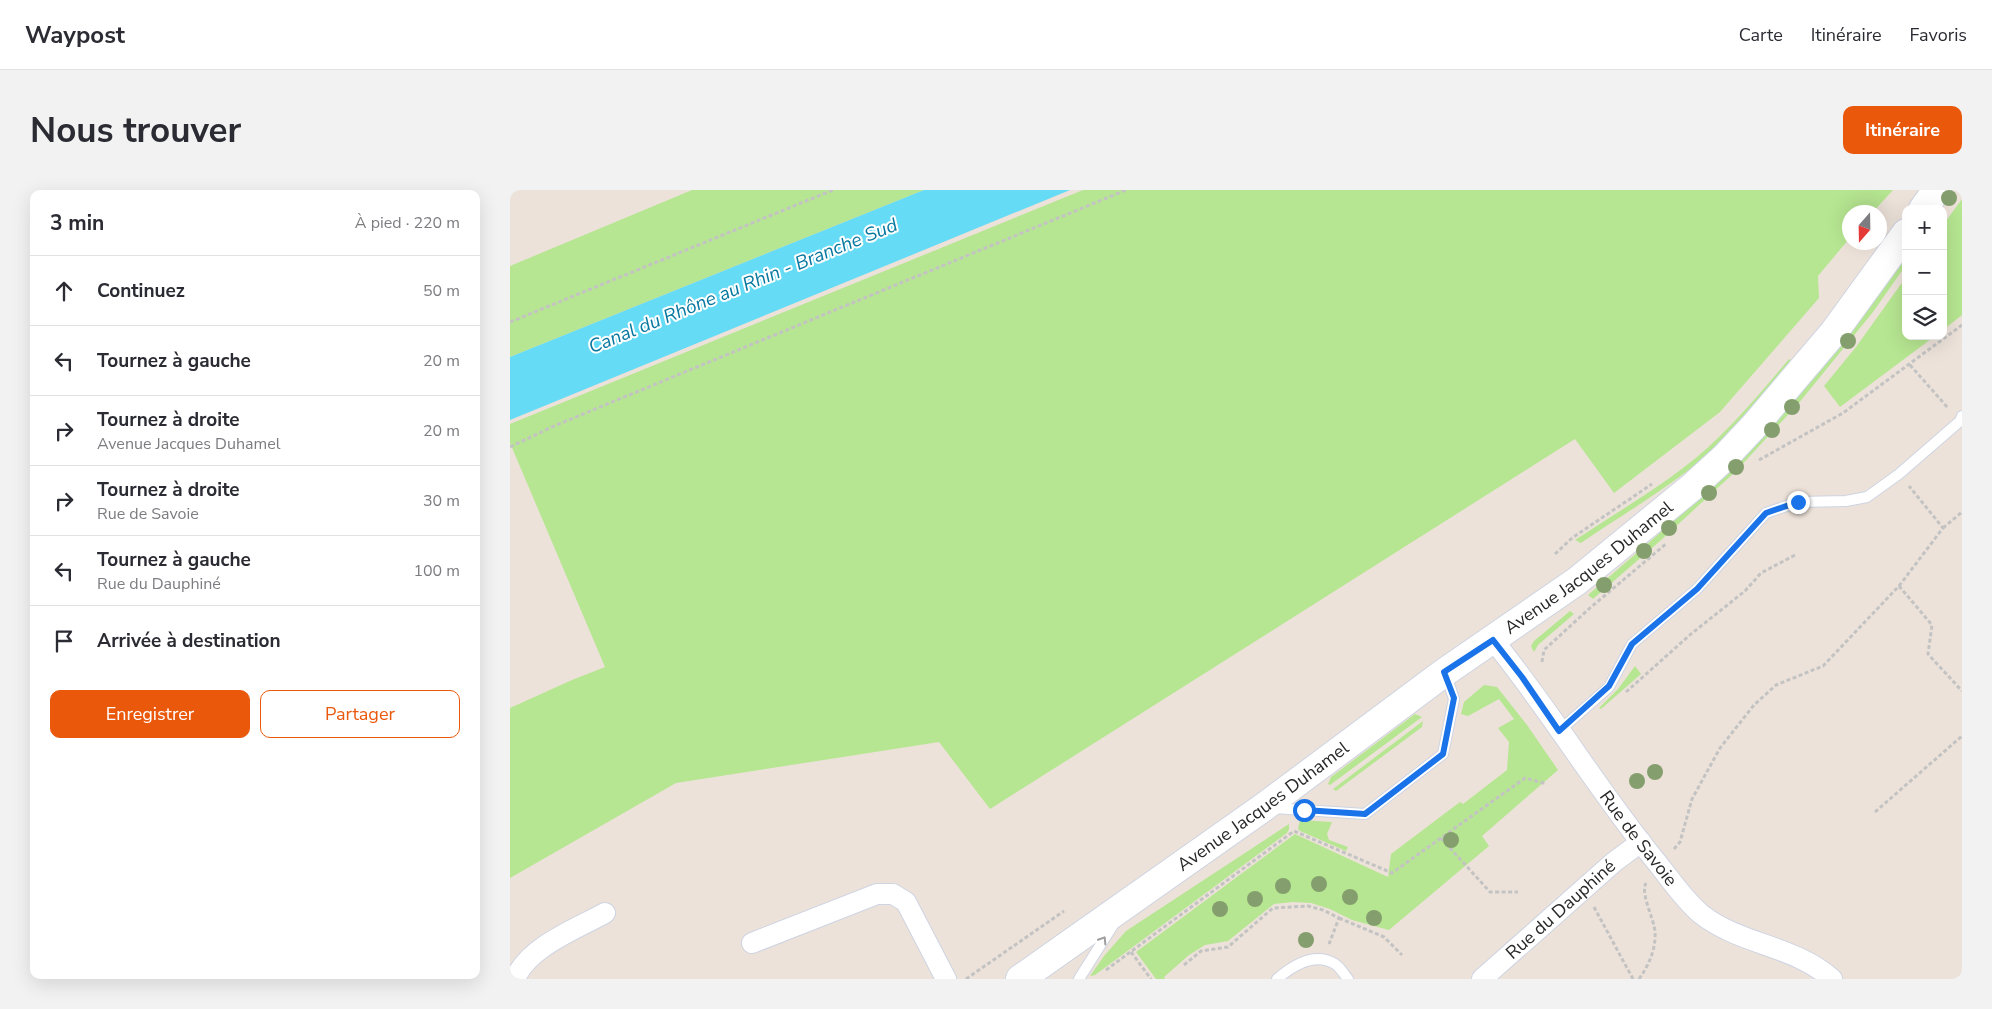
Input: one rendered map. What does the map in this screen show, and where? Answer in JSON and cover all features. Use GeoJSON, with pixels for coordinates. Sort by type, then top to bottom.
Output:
{"type":"FeatureCollection","features":[{"type":"Feature","properties":{"kind":"main road"},"geometry":{"type":"LineString","coordinates":[[1927,205],[1937,190]]}},
{"type":"Feature","properties":{"kind":"main road","name":"Avenue Jacques Duhamel"},"geometry":{"type":"LineString","coordinates":[[1020,979],[1264,807],[1444,672],[1577,581],[1692,487],[1724,458],[1755,425],[1834,332],[1902,238]]}},
{"type":"Feature","properties":{"kind":"street","name":"Rue de Savoie"},"geometry":{"type":"LineString","coordinates":[[1493,640],[1522,677],[1559,731],[1641,842],[1699,913],[1735,935],[1782,950],[1805,960],[1832,979]]}},
{"type":"Feature","properties":{"kind":"street","name":"Rue du Dauphiné"},"geometry":{"type":"LineString","coordinates":[[1482,979],[1614,862],[1641,842]]}},
{"type":"Feature","properties":{"kind":"street"},"geometry":{"type":"LineString","coordinates":[[752,942],[877,894],[893,894],[906,902],[946,979]]}},
{"type":"Feature","properties":{"kind":"street"},"geometry":{"type":"LineString","coordinates":[[516,979],[526,961],[535,952],[605,913]]}},
{"type":"Feature","properties":{"kind":"lane"},"geometry":{"type":"LineString","coordinates":[[1559,731],[1609,686],[1632,644],[1697,589],[1766,513],[1798,502],[1846,501],[1867,497],[1899,474],[1961,418]]}},
{"type":"Feature","properties":{"kind":"lane"},"geometry":{"type":"LineString","coordinates":[[1264,807],[1365,814],[1443,754],[1454,698],[1444,672]]}},
{"type":"Feature","properties":{"kind":"lane"},"geometry":{"type":"LineString","coordinates":[[1079,979],[1127,902]]}},
{"type":"Feature","properties":{"kind":"lane"},"geometry":{"type":"LineString","coordinates":[[1277,979],[1307,959],[1316,958],[1335,964],[1348,979]]}},
{"type":"Feature","properties":{"kind":"path"},"geometry":{"type":"LineString","coordinates":[[510,322],[833,190]]}},
{"type":"Feature","properties":{"kind":"path"},"geometry":{"type":"LineString","coordinates":[[510,448],[554,426],[849,306],[1126,190]]}},
{"type":"Feature","properties":{"kind":"path"},"geometry":{"type":"LineString","coordinates":[[1751,466],[1843,413],[1962,325]]}},
{"type":"Feature","properties":{"kind":"path"},"geometry":{"type":"LineString","coordinates":[[1910,365],[1961,418]]}},
{"type":"Feature","properties":{"kind":"path"},"geometry":{"type":"LineString","coordinates":[[1899,474],[1943,528]]}},
{"type":"Feature","properties":{"kind":"path"},"geometry":{"type":"LineString","coordinates":[[1556,554],[1572,538],[1658,480]]}},
{"type":"Feature","properties":{"kind":"path"},"geometry":{"type":"LineString","coordinates":[[1674,849],[1680,842],[1692,799],[1720,748],[1754,705],[1776,685],[1823,666],[1899,586],[1943,528],[1962,512]]}},
{"type":"Feature","properties":{"kind":"path"},"geometry":{"type":"LineString","coordinates":[[1542,662],[1544,650],[1590,608],[1674,537]]}},
{"type":"Feature","properties":{"kind":"path"},"geometry":{"type":"LineString","coordinates":[[1622,696],[1691,634],[1745,590],[1761,573],[1797,554]]}},
{"type":"Feature","properties":{"kind":"path"},"geometry":{"type":"LineString","coordinates":[[1899,586],[1932,625],[1928,654],[1962,691]]}},
{"type":"Feature","properties":{"kind":"path"},"geometry":{"type":"LineString","coordinates":[[1875,812],[1962,736]]}},
{"type":"Feature","properties":{"kind":"path"},"geometry":{"type":"LineString","coordinates":[[1101,973],[1294,831],[1392,873],[1525,778],[1547,784]]}},
{"type":"Feature","properties":{"kind":"path"},"geometry":{"type":"LineString","coordinates":[[1441,838],[1490,892],[1518,892]]}},
{"type":"Feature","properties":{"kind":"path"},"geometry":{"type":"LineString","coordinates":[[1639,979],[1650,960],[1655,941],[1653,922],[1644,895],[1644,887],[1648,879]]}},
{"type":"Feature","properties":{"kind":"path"},"geometry":{"type":"LineString","coordinates":[[1592,902],[1633,979]]}},
{"type":"Feature","properties":{"kind":"path"},"geometry":{"type":"LineString","coordinates":[[1184,965],[1201,951],[1228,947],[1273,908],[1308,906],[1323,910],[1384,937],[1402,955]]}},
{"type":"Feature","properties":{"kind":"path"},"geometry":{"type":"LineString","coordinates":[[966,979],[1064,911]]}},
{"type":"Feature","properties":{"kind":"path"},"geometry":{"type":"LineString","coordinates":[[1328,947],[1339,918]]}},
{"type":"Feature","properties":{"kind":"path"},"geometry":{"type":"LineString","coordinates":[[1131,952],[1151,979]]}},
{"type":"Feature","properties":{"kind":"green space"},"geometry":{"type":"Polygon","coordinates":[[[692,190],[924,190],[510,357],[510,266],[692,190]]]}},
{"type":"Feature","properties":{"kind":"green space"},"geometry":{"type":"Polygon","coordinates":[[[1083,190],[1893,190],[1879,205],[1842,205],[1842,247],[1818,276],[1819,298],[1720,412],[1614,493],[1575,439],[990,809],[939,742],[676,783],[510,878],[510,708],[605,667],[510,443],[510,424],[1083,190]]]}},
{"type":"Feature","properties":{"kind":"green space"},"geometry":{"type":"Polygon","coordinates":[[[1962,199],[1962,315],[1947,327],[1947,250],[1947,220],[1962,199]]]}},
{"type":"Feature","properties":{"kind":"green space"},"geometry":{"type":"Polygon","coordinates":[[[1902,260],[1902,271],[1873,312],[1798,404],[1736,471],[1593,599],[1588,595],[1698,500],[1768,429],[1858,324],[1902,260]]]}},
{"type":"Feature","properties":{"kind":"green space"},"geometry":{"type":"Polygon","coordinates":[[[1902,283],[1902,340],[1930,340],[1840,407],[1824,386],[1856,347],[1902,283]]]}},
{"type":"Feature","properties":{"kind":"green space"},"geometry":{"type":"Polygon","coordinates":[[[1789,359],[1794,362],[1743,420],[1701,460],[1661,490],[1581,543],[1575,540],[1657,487],[1698,456],[1739,417],[1789,359]]]}},
{"type":"Feature","properties":{"kind":"green space"},"geometry":{"type":"Polygon","coordinates":[[[1570,611],[1574,614],[1538,645],[1534,652],[1531,646],[1534,641],[1570,611]]]}},
{"type":"Feature","properties":{"kind":"green space"},"geometry":{"type":"Polygon","coordinates":[[[1635,666],[1641,674],[1601,709],[1599,708],[1618,689],[1635,666]]]}},
{"type":"Feature","properties":{"kind":"green space"},"geometry":{"type":"Polygon","coordinates":[[[1484,685],[1497,687],[1527,725],[1558,770],[1482,836],[1489,846],[1389,930],[1352,920],[1330,909],[1311,903],[1274,904],[1228,941],[1205,945],[1189,955],[1164,977],[1165,979],[1156,979],[1136,952],[1295,834],[1388,877],[1391,854],[1460,802],[1463,804],[1507,770],[1509,742],[1498,728],[1514,719],[1499,699],[1468,716],[1461,714],[1464,702],[1484,685]]]}},
{"type":"Feature","properties":{"kind":"green space"},"geometry":{"type":"Polygon","coordinates":[[[1415,714],[1422,717],[1330,785],[1328,784],[1331,777],[1415,714]]]}},
{"type":"Feature","properties":{"kind":"green space"},"geometry":{"type":"Polygon","coordinates":[[[1423,721],[1422,727],[1336,791],[1333,789],[1423,721]]]}},
{"type":"Feature","properties":{"kind":"green space"},"geometry":{"type":"Polygon","coordinates":[[[1300,820],[1332,822],[1327,834],[1329,840],[1348,847],[1346,851],[1300,831],[1298,829],[1300,820]]]}},
{"type":"Feature","properties":{"kind":"green space"},"geometry":{"type":"Polygon","coordinates":[[[1289,824],[1287,833],[1095,975],[1090,976],[1104,956],[1126,931],[1289,824]]]}},
{"type":"Feature","properties":{"kind":"water","name":"Canal du Rhône au Rhin - Branche Sud"},"geometry":{"type":"Polygon","coordinates":[[[924,190],[1070,190],[510,420],[510,357],[924,190]]]}},
{"type":"Feature","properties":{"kind":"route"},"geometry":{"type":"LineString","coordinates":[[1304,810],[1365,814],[1443,754],[1454,698],[1444,672],[1493,640],[1522,677],[1559,731],[1609,686],[1632,644],[1697,589],[1766,513],[1798,502]]}}]}
